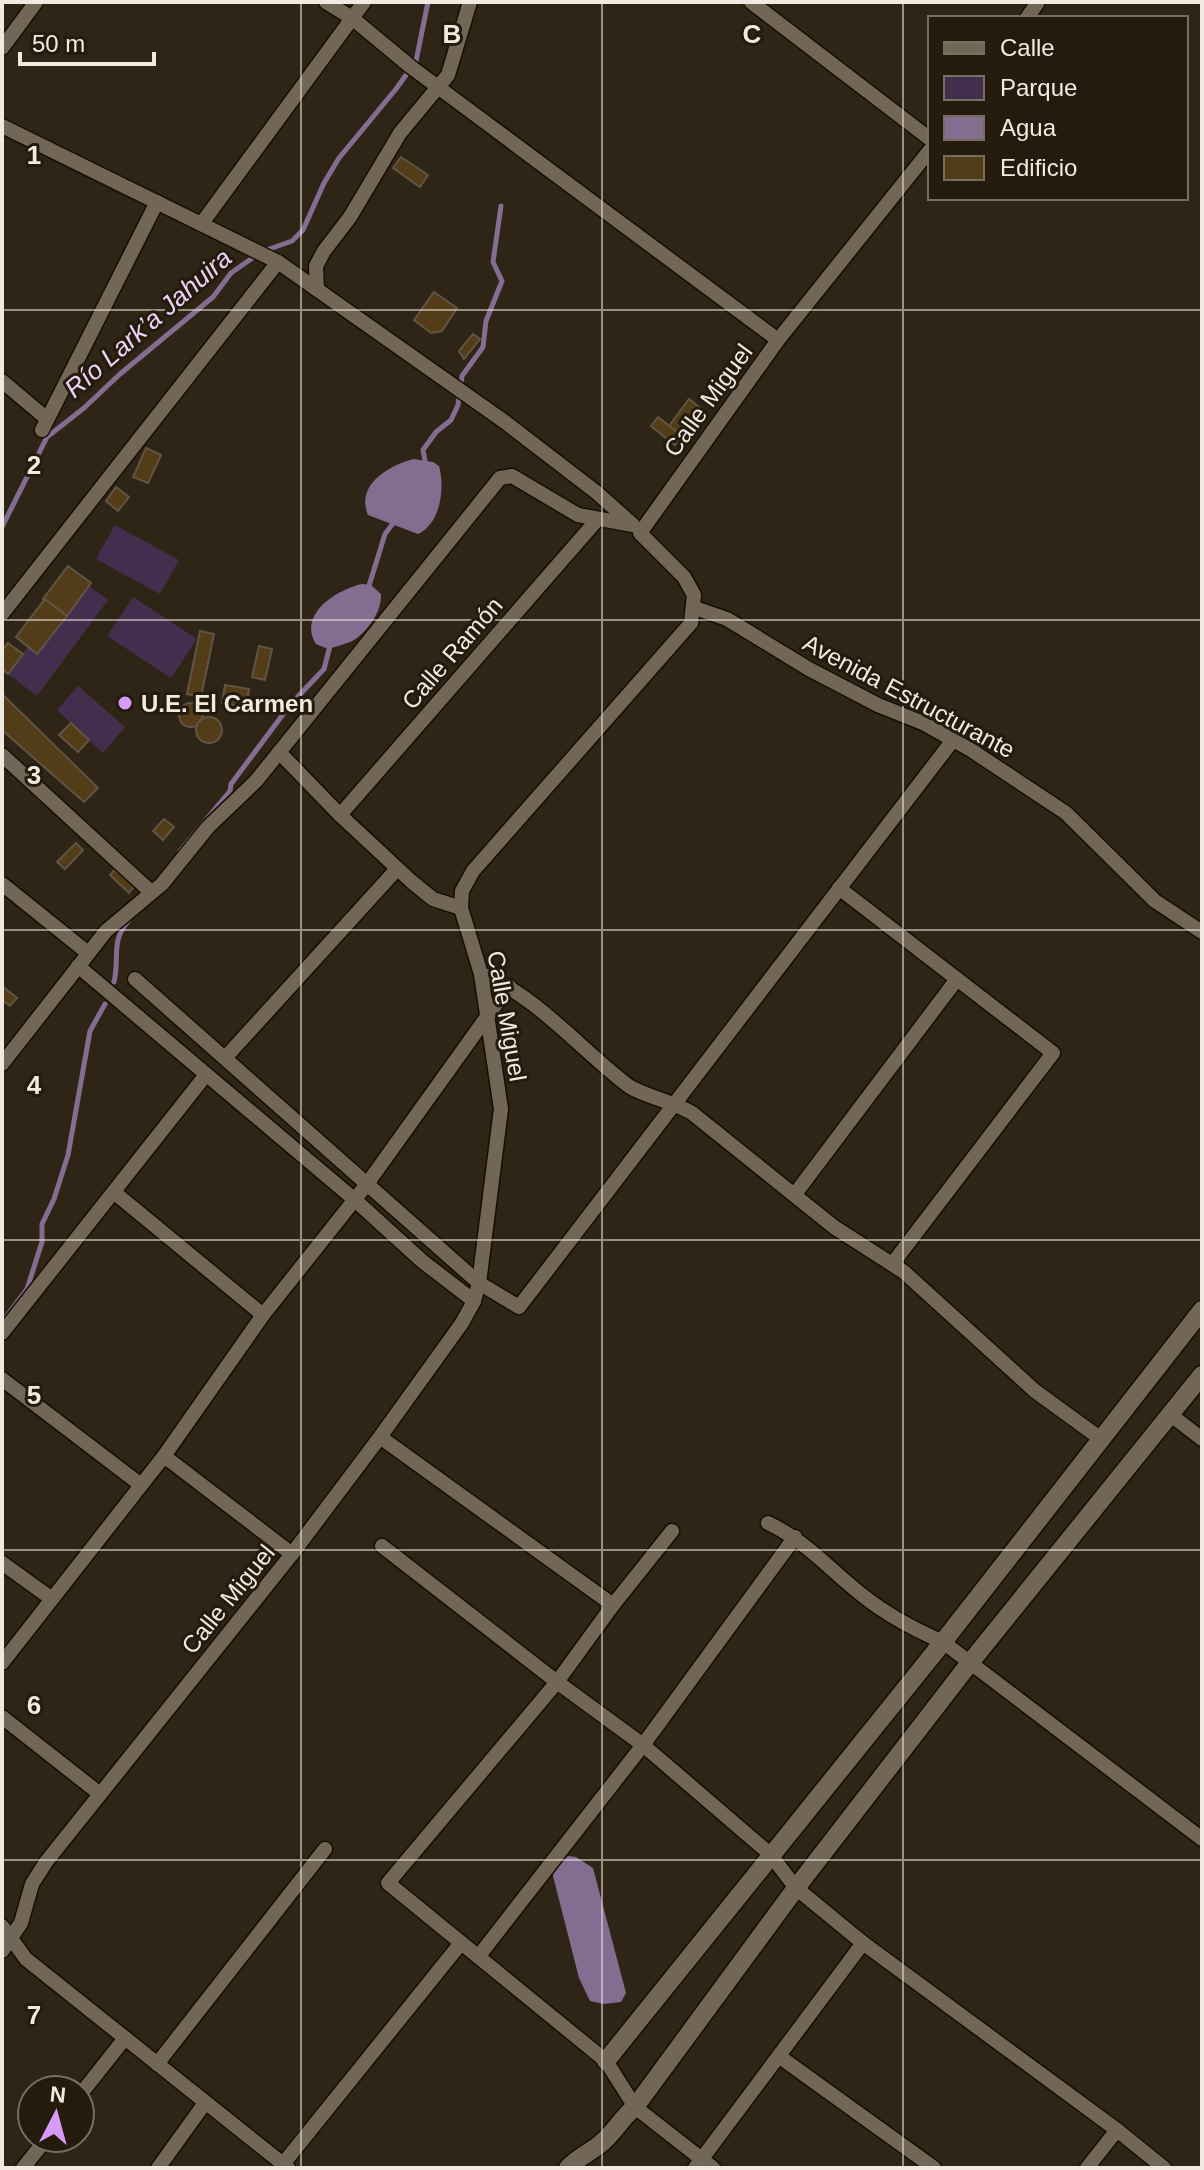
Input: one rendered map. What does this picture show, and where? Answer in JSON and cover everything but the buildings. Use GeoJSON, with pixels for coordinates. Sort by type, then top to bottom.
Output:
{"type":"FeatureCollection","features":[{"type":"Feature","properties":{"kind":"street"},"geometry":{"type":"LineString","coordinates":[[2,48],[36,2]]}},
{"type":"Feature","properties":{"kind":"street"},"geometry":{"type":"LineString","coordinates":[[202,223],[364,2]]}},
{"type":"Feature","properties":{"kind":"street"},"geometry":{"type":"LineString","coordinates":[[317,289],[316,266],[324,251],[350,217],[400,133],[448,75],[470,2]]}},
{"type":"Feature","properties":{"kind":"street"},"geometry":{"type":"LineString","coordinates":[[751,2],[928,137]]}},
{"type":"Feature","properties":{"kind":"street"},"geometry":{"type":"LineString","coordinates":[[333,4],[437,87],[778,340]]}},
{"type":"Feature","properties":{"kind":"street"},"geometry":{"type":"LineString","coordinates":[[2,126],[278,262],[505,422],[596,492],[684,577],[694,595],[691,623],[473,871],[462,891],[461,908],[433,899],[397,869],[279,752]]}},
{"type":"Feature","properties":{"kind":"street","name":"Calle Miguel"},"geometry":{"type":"LineString","coordinates":[[637,529],[778,340],[928,152]]}},
{"type":"Feature","properties":{"kind":"street"},"geometry":{"type":"LineString","coordinates":[[2,381],[45,424],[157,202]]}},
{"type":"Feature","properties":{"kind":"street"},"geometry":{"type":"LineString","coordinates":[[2,614],[278,262]]}},
{"type":"Feature","properties":{"kind":"street"},"geometry":{"type":"LineString","coordinates":[[2,1064],[106,931],[171,875],[208,827],[256,781],[500,478],[512,476],[578,515],[637,529]]}},
{"type":"Feature","properties":{"kind":"street","name":"Calle Ramón"},"geometry":{"type":"LineString","coordinates":[[340,815],[597,520]]}},
{"type":"Feature","properties":{"kind":"street","name":"Avenida Estructurante"},"geometry":{"type":"LineString","coordinates":[[695,608],[727,619],[809,669],[953,740],[1066,813],[1155,901],[1202,932]]}},
{"type":"Feature","properties":{"kind":"street"},"geometry":{"type":"LineString","coordinates":[[135,979],[479,1283],[519,1307],[953,740]]}},
{"type":"Feature","properties":{"kind":"street"},"geometry":{"type":"LineString","coordinates":[[2,755],[151,892]]}},
{"type":"Feature","properties":{"kind":"street"},"geometry":{"type":"LineString","coordinates":[[225,1058],[397,869]]}},
{"type":"Feature","properties":{"kind":"street"},"geometry":{"type":"LineString","coordinates":[[2,884],[88,953]]}},
{"type":"Feature","properties":{"kind":"street"},"geometry":{"type":"LineString","coordinates":[[839,888],[1053,1053],[893,1263]]}},
{"type":"Feature","properties":{"kind":"street","name":"Calle Miguel"},"geometry":{"type":"LineString","coordinates":[[7,1945],[21,1923],[32,1884],[292,1554],[380,1437],[462,1323],[474,1301],[479,1283],[501,1109],[481,974],[461,908]]}},
{"type":"Feature","properties":{"kind":"street"},"geometry":{"type":"LineString","coordinates":[[78,966],[355,1200],[422,1261],[474,1301]]}},
{"type":"Feature","properties":{"kind":"street"},"geometry":{"type":"LineString","coordinates":[[481,974],[509,986],[630,1087],[692,1113],[834,1227],[893,1263],[1035,1391],[1101,1439]]}},
{"type":"Feature","properties":{"kind":"street"},"geometry":{"type":"LineString","coordinates":[[795,1194],[957,979]]}},
{"type":"Feature","properties":{"kind":"street"},"geometry":{"type":"LineString","coordinates":[[2,1663],[164,1456],[263,1315],[367,1184],[509,986]]}},
{"type":"Feature","properties":{"kind":"street"},"geometry":{"type":"LineString","coordinates":[[2,1333],[205,1076]]}},
{"type":"Feature","properties":{"kind":"street"},"geometry":{"type":"LineString","coordinates":[[115,1193],[263,1315]]}},
{"type":"Feature","properties":{"kind":"street"},"geometry":{"type":"LineString","coordinates":[[606,2061],[943,1642],[1202,1310]]}},
{"type":"Feature","properties":{"kind":"street"},"geometry":{"type":"LineString","coordinates":[[568,2168],[602,2144],[623,2116],[635,2107],[796,1888],[969,1664],[1202,1375]]}},
{"type":"Feature","properties":{"kind":"street"},"geometry":{"type":"LineString","coordinates":[[2,1379],[141,1485]]}},
{"type":"Feature","properties":{"kind":"street"},"geometry":{"type":"LineString","coordinates":[[1171,1415],[1202,1439]]}},
{"type":"Feature","properties":{"kind":"street"},"geometry":{"type":"LineString","coordinates":[[380,1437],[613,1605]]}},
{"type":"Feature","properties":{"kind":"street"},"geometry":{"type":"LineString","coordinates":[[164,1456],[292,1554]]}},
{"type":"Feature","properties":{"kind":"street"},"geometry":{"type":"LineString","coordinates":[[768,1523],[795,1537],[887,1614],[909,1628],[943,1642],[1202,1839]]}},
{"type":"Feature","properties":{"kind":"street"},"geometry":{"type":"LineString","coordinates":[[672,1531],[557,1682],[388,1883],[606,2061],[635,2107],[703,2165],[863,1943]]}},
{"type":"Feature","properties":{"kind":"street"},"geometry":{"type":"LineString","coordinates":[[478,1957],[643,1745],[795,1537]]}},
{"type":"Feature","properties":{"kind":"street"},"geometry":{"type":"LineString","coordinates":[[382,1546],[643,1745],[770,1854],[796,1888],[863,1943],[1164,2168]]}},
{"type":"Feature","properties":{"kind":"street"},"geometry":{"type":"LineString","coordinates":[[2,1563],[52,1599]]}},
{"type":"Feature","properties":{"kind":"street"},"geometry":{"type":"LineString","coordinates":[[2,1717],[100,1794]]}},
{"type":"Feature","properties":{"kind":"street"},"geometry":{"type":"LineString","coordinates":[[157,2064],[325,1849]]}},
{"type":"Feature","properties":{"kind":"street"},"geometry":{"type":"LineString","coordinates":[[2,1926],[7,1945],[286,2166],[461,1943]]}},
{"type":"Feature","properties":{"kind":"street"},"geometry":{"type":"LineString","coordinates":[[96,2075],[125,2038]]}},
{"type":"Feature","properties":{"kind":"street"},"geometry":{"type":"LineString","coordinates":[[780,2057],[934,2168]]}},
{"type":"Feature","properties":{"kind":"street"},"geometry":{"type":"LineString","coordinates":[[158,2168],[205,2103]]}},
{"type":"Feature","properties":{"kind":"street"},"geometry":{"type":"LineString","coordinates":[[1087,2168],[1117,2130]]}},
{"type":"Feature","properties":{"kind":"green space"},"geometry":{"type":"Polygon","coordinates":[[[115,525],[179,560],[160,594],[96,559],[115,525]]]}},
{"type":"Feature","properties":{"kind":"green space"},"geometry":{"type":"Polygon","coordinates":[[[89,586],[108,600],[37,696],[8,674],[28,647],[38,654],[89,586]]]}},
{"type":"Feature","properties":{"kind":"green space"},"geometry":{"type":"Polygon","coordinates":[[[133,597],[197,639],[171,678],[107,636],[133,597]]]}},
{"type":"Feature","properties":{"kind":"green space"},"geometry":{"type":"Polygon","coordinates":[[[78,686],[125,727],[103,753],[57,710],[78,686]]]}},
{"type":"Feature","properties":{"kind":"water"},"geometry":{"type":"Polygon","coordinates":[[[414,459],[439,466],[441,484],[439,504],[432,522],[418,534],[368,515],[365,504],[366,494],[377,478],[385,471],[414,459]]]}},
{"type":"Feature","properties":{"kind":"water"},"geometry":{"type":"Polygon","coordinates":[[[362,584],[371,585],[381,594],[377,614],[369,626],[345,644],[328,649],[316,644],[312,623],[322,605],[341,592],[362,584]]]}},
{"type":"Feature","properties":{"kind":"water"},"geometry":{"type":"Polygon","coordinates":[[[568,1856],[576,1857],[593,1868],[626,1993],[621,2002],[604,2004],[590,2001],[579,1978],[553,1876],[554,1867],[568,1856]]]}},
{"type":"Feature","properties":{"kind":"waterway","name":"Río Lark’a Jahuira"},"geometry":{"type":"LineString","coordinates":[[2,527],[47,437],[213,297],[231,273],[261,252],[292,241],[303,230],[339,158],[416,61],[428,2]]}},
{"type":"Feature","properties":{"kind":"waterway","name":"Río Lark’a Jahuira"},"geometry":{"type":"LineString","coordinates":[[423,466],[423,450],[436,432],[451,420],[458,405],[462,376],[483,347],[486,321],[502,281],[493,262],[501,206]]}},
{"type":"Feature","properties":{"kind":"waterway","name":"Río Lark’a Jahuira"},"geometry":{"type":"LineString","coordinates":[[368,589],[385,534],[397,518]]}},
{"type":"Feature","properties":{"kind":"waterway","name":"Río Lark’a Jahuira"},"geometry":{"type":"LineString","coordinates":[[180,851],[230,791],[231,784],[290,705],[324,669],[330,646]]}},
{"type":"Feature","properties":{"kind":"waterway","name":"Río Lark’a Jahuira"},"geometry":{"type":"LineString","coordinates":[[114,982],[117,942],[129,920]]}},
{"type":"Feature","properties":{"kind":"waterway","name":"Río Lark’a Jahuira"},"geometry":{"type":"LineString","coordinates":[[3,1321],[27,1289],[42,1242],[42,1224],[54,1199],[68,1155],[90,1031],[105,1004]]}},
{"type":"Feature","properties":{"kind":"place","name":"U.E. El Carmen"},"geometry":{"type":"Point","coordinates":[125,703]}}]}
